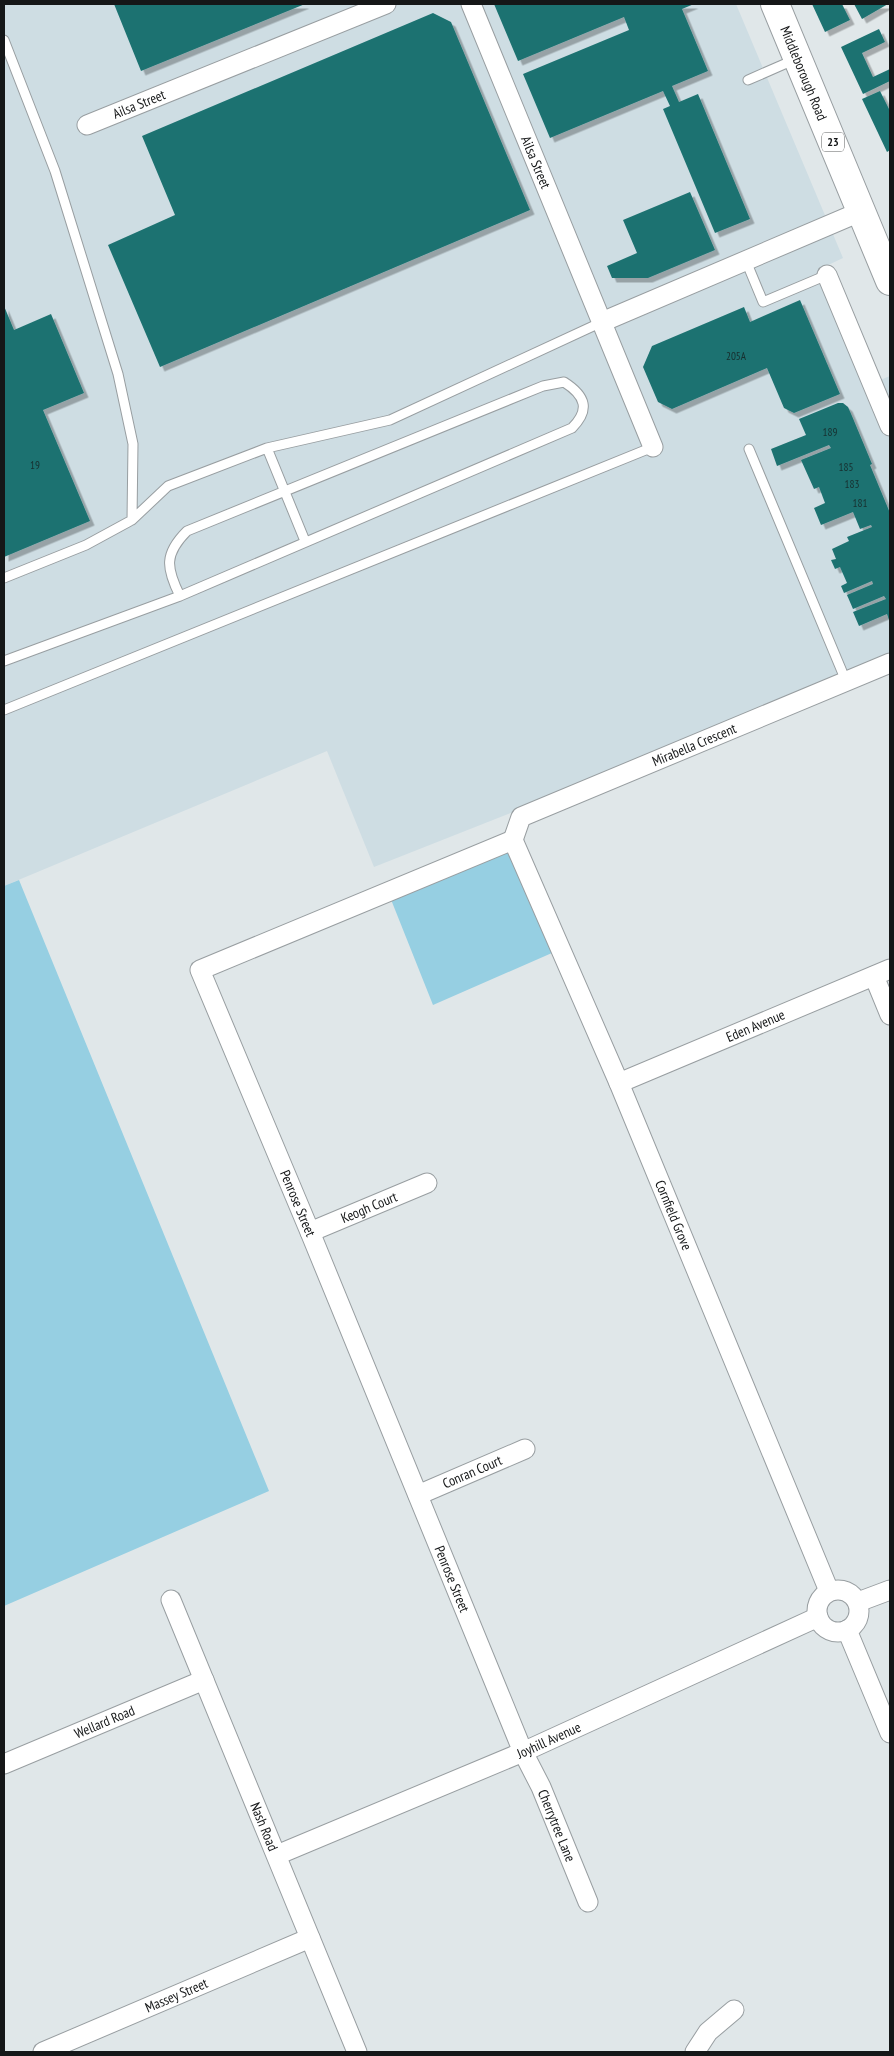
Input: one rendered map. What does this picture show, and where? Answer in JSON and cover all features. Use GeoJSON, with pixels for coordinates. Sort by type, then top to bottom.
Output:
{"type":"FeatureCollection","features":[{"type":"Feature","properties":{"kind":"main road","name":"Middleborough Road"},"geometry":{"type":"LineString","coordinates":[[775,4],[890,280]]}},
{"type":"Feature","properties":{"kind":"street","name":"Ailsa Street"},"geometry":{"type":"LineString","coordinates":[[87,125],[386,4]]}},
{"type":"Feature","properties":{"kind":"street","name":"Ailsa Street"},"geometry":{"type":"LineString","coordinates":[[471,4],[653,447]]}},
{"type":"Feature","properties":{"kind":"street"},"geometry":{"type":"LineString","coordinates":[[602,322],[862,212]]}},
{"type":"Feature","properties":{"kind":"street"},"geometry":{"type":"LineString","coordinates":[[827,275],[890,426]]}},
{"type":"Feature","properties":{"kind":"street","name":"Mirabella Crescent"},"geometry":{"type":"LineString","coordinates":[[513,840],[521,817],[890,663]]}},
{"type":"Feature","properties":{"kind":"street","name":"Cornfield Grove"},"geometry":{"type":"LineString","coordinates":[[513,840],[619,1083],[829,1591]]}},
{"type":"Feature","properties":{"kind":"street","name":"Penrose Street"},"geometry":{"type":"LineString","coordinates":[[513,840],[200,970],[310,1232],[523,1752]]}},
{"type":"Feature","properties":{"kind":"street"},"geometry":{"type":"LineString","coordinates":[[882,972],[890,1015]]}},
{"type":"Feature","properties":{"kind":"street","name":"Eden Avenue"},"geometry":{"type":"LineString","coordinates":[[619,1083],[882,972]]}},
{"type":"Feature","properties":{"kind":"street","name":"Keogh Court"},"geometry":{"type":"LineString","coordinates":[[310,1232],[427,1183]]}},
{"type":"Feature","properties":{"kind":"street","name":"Conran Court"},"geometry":{"type":"LineString","coordinates":[[418,1495],[526,1449]]}},
{"type":"Feature","properties":{"kind":"street"},"geometry":{"type":"LineString","coordinates":[[846,1590],[858,1602],[860,1608],[857,1621],[847,1630],[839,1632],[830,1631],[822,1625],[818,1617],[817,1607],[821,1597],[829,1591],[846,1590]]}},
{"type":"Feature","properties":{"kind":"street"},"geometry":{"type":"LineString","coordinates":[[858,1602],[890,1590]]}},
{"type":"Feature","properties":{"kind":"street","name":"Nash Road"},"geometry":{"type":"LineString","coordinates":[[171,1600],[357,2052]]}},
{"type":"Feature","properties":{"kind":"street","name":"Joyhill Avenue"},"geometry":{"type":"LineString","coordinates":[[277,1855],[523,1752],[818,1617]]}},
{"type":"Feature","properties":{"kind":"street"},"geometry":{"type":"LineString","coordinates":[[847,1630],[890,1733]]}},
{"type":"Feature","properties":{"kind":"street","name":"Wellard Road"},"geometry":{"type":"LineString","coordinates":[[4,1764],[204,1680]]}},
{"type":"Feature","properties":{"kind":"street","name":"Cherrytree Lane"},"geometry":{"type":"LineString","coordinates":[[523,1752],[541,1787],[588,1902]]}},
{"type":"Feature","properties":{"kind":"street","name":"Massey Street"},"geometry":{"type":"LineString","coordinates":[[43,2052],[310,1938]]}},
{"type":"Feature","properties":{"kind":"street"},"geometry":{"type":"LineString","coordinates":[[695,2052],[708,2032],[734,2010]]}},
{"type":"Feature","properties":{"kind":"lane"},"geometry":{"type":"LineString","coordinates":[[4,40],[55,171],[118,374],[133,444],[132,520]]}},
{"type":"Feature","properties":{"kind":"lane"},"geometry":{"type":"LineString","coordinates":[[748,80],[798,58]]}},
{"type":"Feature","properties":{"kind":"lane"},"geometry":{"type":"LineString","coordinates":[[746,261],[763,302],[827,275]]}},
{"type":"Feature","properties":{"kind":"lane"},"geometry":{"type":"LineString","coordinates":[[4,578],[86,545],[132,520],[168,486],[267,448],[390,420],[602,322]]}},
{"type":"Feature","properties":{"kind":"lane"},"geometry":{"type":"LineString","coordinates":[[4,661],[180,596],[572,428],[582,418],[584,405],[578,391],[564,382],[543,386],[187,531],[174,544],[170,561],[170,575],[180,596]]}},
{"type":"Feature","properties":{"kind":"lane"},"geometry":{"type":"LineString","coordinates":[[4,710],[653,447]]}},
{"type":"Feature","properties":{"kind":"lane"},"geometry":{"type":"LineString","coordinates":[[267,448],[305,541]]}},
{"type":"Feature","properties":{"kind":"lane"},"geometry":{"type":"LineString","coordinates":[[749,448],[846,681]]}},
{"type":"Feature","properties":{"kind":"shaded area"},"geometry":{"type":"Polygon","coordinates":[[[4,4],[736,4],[843,258],[824,267],[873,383],[890,376],[890,663],[374,867],[327,751],[4,886],[4,4]]]}},
{"type":"Feature","properties":{"kind":"shaded area"},"geometry":{"type":"Polygon","coordinates":[[[513,840],[561,949],[433,1005],[388,892],[513,840]]]}},
{"type":"Feature","properties":{"kind":"shaded area"},"geometry":{"type":"Polygon","coordinates":[[[19,880],[269,1491],[4,1606],[4,886],[19,880]]]}},
{"type":"Feature","properties":{"kind":"building"},"geometry":{"type":"Polygon","coordinates":[[[114,4],[305,4],[141,71],[114,4]]]}},
{"type":"Feature","properties":{"kind":"building"},"geometry":{"type":"Polygon","coordinates":[[[494,4],[694,4],[682,9],[708,71],[672,86],[679,102],[698,94],[750,219],[715,233],[663,109],[670,106],[663,91],[550,138],[523,74],[629,30],[624,17],[518,61],[494,4]]]}},
{"type":"Feature","properties":{"kind":"building"},"geometry":{"type":"Polygon","coordinates":[[[812,4],[842,4],[850,20],[825,32],[812,4]]]}},
{"type":"Feature","properties":{"kind":"building"},"geometry":{"type":"Polygon","coordinates":[[[854,4],[888,4],[862,19],[854,4]]]}},
{"type":"Feature","properties":{"kind":"building"},"geometry":{"type":"Polygon","coordinates":[[[433,13],[451,22],[530,210],[160,367],[108,245],[175,215],[142,136],[433,13]]]}},
{"type":"Feature","properties":{"kind":"building"},"geometry":{"type":"Polygon","coordinates":[[[879,29],[885,42],[862,53],[873,77],[890,69],[890,81],[863,94],[841,47],[879,29]]]}},
{"type":"Feature","properties":{"kind":"building"},"geometry":{"type":"Polygon","coordinates":[[[880,91],[890,109],[890,150],[887,152],[862,99],[880,91]]]}},
{"type":"Feature","properties":{"kind":"building"},"geometry":{"type":"Polygon","coordinates":[[[690,192],[715,250],[648,278],[612,278],[607,266],[637,253],[623,220],[690,192]]]}},
{"type":"Feature","properties":{"kind":"building"},"geometry":{"type":"Polygon","coordinates":[[[800,300],[840,394],[794,413],[784,408],[767,368],[672,409],[658,402],[643,367],[652,346],[744,307],[750,322],[800,300]]]}},
{"type":"Feature","properties":{"kind":"building"},"geometry":{"type":"Polygon","coordinates":[[[4,306],[14,330],[51,314],[84,393],[43,410],[90,521],[4,557],[4,306]]]}},
{"type":"Feature","properties":{"kind":"building"},"geometry":{"type":"Polygon","coordinates":[[[838,403],[843,403],[848,407],[890,513],[890,623],[887,614],[859,626],[853,612],[886,599],[884,596],[853,609],[847,595],[873,584],[872,581],[844,593],[841,586],[847,583],[840,567],[835,569],[831,560],[836,559],[832,549],[849,541],[847,537],[872,527],[871,525],[860,529],[853,512],[821,525],[814,508],[825,503],[819,487],[814,489],[801,460],[831,448],[829,445],[777,466],[771,449],[806,435],[799,419],[838,403]]]}}]}
